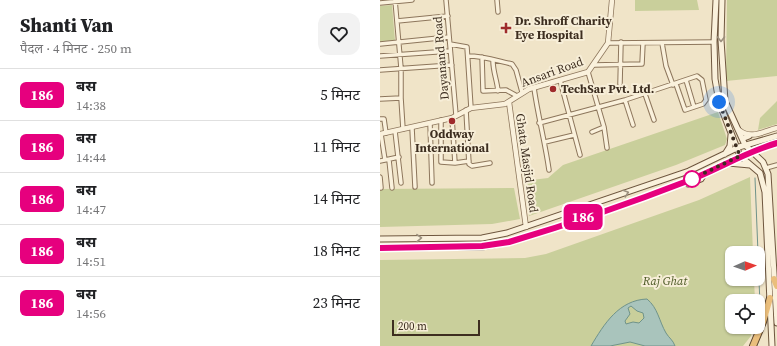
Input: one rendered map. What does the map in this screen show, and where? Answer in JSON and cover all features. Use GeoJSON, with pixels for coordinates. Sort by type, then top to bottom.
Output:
{"type":"FeatureCollection","features":[{"type":"Feature","properties":{"kind":"highway"},"geometry":{"type":"LineString","coordinates":[[774,279],[777,286]]}},
{"type":"Feature","properties":{"kind":"highway"},"geometry":{"type":"LineString","coordinates":[[753,346],[773,297]]}},
{"type":"Feature","properties":{"kind":"main road"},"geometry":{"type":"LineString","coordinates":[[716,0],[714,42],[715,80],[719,102],[740,156],[760,173],[765,192],[773,297],[777,323]]}},
{"type":"Feature","properties":{"kind":"main road"},"geometry":{"type":"LineString","coordinates":[[722,0],[722,78],[725,101],[743,135],[745,145],[750,151],[760,158],[766,168],[769,182],[774,279],[771,312],[772,346]]}},
{"type":"Feature","properties":{"kind":"main road"},"geometry":{"type":"LineString","coordinates":[[380,239],[482,238],[507,233],[675,176],[737,148],[755,141],[775,136],[774,129]]}},
{"type":"Feature","properties":{"kind":"main road"},"geometry":{"type":"LineString","coordinates":[[724,154],[729,148],[731,135]]}},
{"type":"Feature","properties":{"kind":"main road"},"geometry":{"type":"LineString","coordinates":[[743,135],[755,141]]}},
{"type":"Feature","properties":{"kind":"main road"},"geometry":{"type":"LineString","coordinates":[[380,248],[495,245],[537,234],[682,183],[750,151],[777,143]]}},
{"type":"Feature","properties":{"kind":"main road"},"geometry":{"type":"LineString","coordinates":[[726,162],[751,165]]}},
{"type":"Feature","properties":{"kind":"street"},"geometry":{"type":"LineString","coordinates":[[380,3],[412,0]]}},
{"type":"Feature","properties":{"kind":"street","name":"Dayanand Road"},"geometry":{"type":"LineString","coordinates":[[446,0],[452,65],[455,163]]}},
{"type":"Feature","properties":{"kind":"street"},"geometry":{"type":"LineString","coordinates":[[498,0],[498,12]]}},
{"type":"Feature","properties":{"kind":"street","name":"Ansari Road"},"geometry":{"type":"LineString","coordinates":[[382,133],[430,124],[454,116],[468,109],[509,102],[522,92],[588,72],[608,43],[612,0]]}},
{"type":"Feature","properties":{"kind":"street"},"geometry":{"type":"LineString","coordinates":[[395,1],[402,68],[401,98],[403,129]]}},
{"type":"Feature","properties":{"kind":"street"},"geometry":{"type":"LineString","coordinates":[[397,21],[448,16]]}},
{"type":"Feature","properties":{"kind":"street"},"geometry":{"type":"LineString","coordinates":[[380,44],[449,38]]}},
{"type":"Feature","properties":{"kind":"street"},"geometry":{"type":"LineString","coordinates":[[620,84],[621,42]]}},
{"type":"Feature","properties":{"kind":"street"},"geometry":{"type":"LineString","coordinates":[[594,65],[621,63],[642,64],[643,42]]}},
{"type":"Feature","properties":{"kind":"street"},"geometry":{"type":"LineString","coordinates":[[608,43],[714,42]]}},
{"type":"Feature","properties":{"kind":"street"},"geometry":{"type":"LineString","coordinates":[[539,123],[625,100],[674,85],[697,76],[702,80],[706,100],[694,107],[684,109],[674,85],[666,66],[662,43]]}},
{"type":"Feature","properties":{"kind":"street"},"geometry":{"type":"LineString","coordinates":[[450,44],[467,46],[469,161],[472,166],[490,163]]}},
{"type":"Feature","properties":{"kind":"street"},"geometry":{"type":"LineString","coordinates":[[380,56],[450,52]]}},
{"type":"Feature","properties":{"kind":"street"},"geometry":{"type":"LineString","coordinates":[[468,56],[482,57],[513,65],[516,70],[522,92]]}},
{"type":"Feature","properties":{"kind":"street"},"geometry":{"type":"LineString","coordinates":[[482,57],[483,91],[506,90],[517,96]]}},
{"type":"Feature","properties":{"kind":"street"},"geometry":{"type":"LineString","coordinates":[[493,61],[493,71],[497,78],[498,91]]}},
{"type":"Feature","properties":{"kind":"street"},"geometry":{"type":"LineString","coordinates":[[380,70],[452,65]]}},
{"type":"Feature","properties":{"kind":"street"},"geometry":{"type":"LineString","coordinates":[[588,72],[597,108],[604,127],[607,148]]}},
{"type":"Feature","properties":{"kind":"street"},"geometry":{"type":"LineString","coordinates":[[560,80],[568,116],[580,155]]}},
{"type":"Feature","properties":{"kind":"street"},"geometry":{"type":"LineString","coordinates":[[686,80],[694,107]]}},
{"type":"Feature","properties":{"kind":"street"},"geometry":{"type":"LineString","coordinates":[[534,88],[539,123],[545,142],[549,170]]}},
{"type":"Feature","properties":{"kind":"street"},"geometry":{"type":"LineString","coordinates":[[645,94],[654,120]]}},
{"type":"Feature","properties":{"kind":"street"},"geometry":{"type":"LineString","coordinates":[[380,99],[401,98]]}},
{"type":"Feature","properties":{"kind":"street"},"geometry":{"type":"LineString","coordinates":[[625,100],[633,125]]}},
{"type":"Feature","properties":{"kind":"street","name":"Ghata Masjid Road"},"geometry":{"type":"LineString","coordinates":[[509,102],[526,227]]}},
{"type":"Feature","properties":{"kind":"street"},"geometry":{"type":"LineString","coordinates":[[380,119],[384,120],[382,133],[392,188]]}},
{"type":"Feature","properties":{"kind":"street"},"geometry":{"type":"LineString","coordinates":[[441,120],[441,162],[455,163],[469,161]]}},
{"type":"Feature","properties":{"kind":"street"},"geometry":{"type":"LineString","coordinates":[[430,124],[432,184]]}},
{"type":"Feature","properties":{"kind":"street"},"geometry":{"type":"LineString","coordinates":[[592,132],[604,127]]}},
{"type":"Feature","properties":{"kind":"street"},"geometry":{"type":"LineString","coordinates":[[412,128],[415,187]]}},
{"type":"Feature","properties":{"kind":"street"},"geometry":{"type":"LineString","coordinates":[[743,135],[774,129]]}},
{"type":"Feature","properties":{"kind":"street"},"geometry":{"type":"LineString","coordinates":[[395,131],[401,183]]}},
{"type":"Feature","properties":{"kind":"street"},"geometry":{"type":"LineString","coordinates":[[545,142],[574,135]]}},
{"type":"Feature","properties":{"kind":"street"},"geometry":{"type":"LineString","coordinates":[[380,161],[399,157]]}},
{"type":"Feature","properties":{"kind":"street"},"geometry":{"type":"LineString","coordinates":[[766,168],[777,165]]}},
{"type":"Feature","properties":{"kind":"street"},"geometry":{"type":"LineString","coordinates":[[380,177],[381,188]]}},
{"type":"Feature","properties":{"kind":"green space"},"geometry":{"type":"Polygon","coordinates":[[[635,0],[697,0],[699,10],[635,11],[635,0]]]}},
{"type":"Feature","properties":{"kind":"green space"},"geometry":{"type":"Polygon","coordinates":[[[727,0],[777,0],[777,76],[726,81],[727,0]]]}},
{"type":"Feature","properties":{"kind":"green space"},"geometry":{"type":"Polygon","coordinates":[[[392,5],[395,41],[380,42],[380,6],[392,5]]]}},
{"type":"Feature","properties":{"kind":"green space"},"geometry":{"type":"Polygon","coordinates":[[[777,101],[777,124],[758,130],[760,118],[777,101]]]}},
{"type":"Feature","properties":{"kind":"green space"},"geometry":{"type":"Polygon","coordinates":[[[718,112],[727,139],[725,145],[676,165],[529,216],[524,181],[548,178],[563,165],[718,112]]]}},
{"type":"Feature","properties":{"kind":"green space","name":"Raj Ghat"},"geometry":{"type":"Polygon","coordinates":[[[750,177],[753,246],[725,246],[725,286],[754,286],[755,294],[725,294],[725,334],[751,334],[743,346],[380,346],[380,260],[525,258],[546,254],[699,200],[750,177]]]}},
{"type":"Feature","properties":{"kind":"green space"},"geometry":{"type":"Polygon","coordinates":[[[514,188],[520,219],[492,224],[380,227],[380,189],[514,188]]]}},
{"type":"Feature","properties":{"kind":"water"},"geometry":{"type":"Polygon","coordinates":[[[647,299],[654,306],[666,333],[675,346],[645,346],[630,342],[610,346],[591,346],[613,315],[628,304],[637,300],[647,299]],[[631,306],[628,308],[630,314],[625,321],[626,324],[633,322],[639,323],[644,318],[643,313],[637,311],[631,306]]]}},
{"type":"Feature","properties":{"kind":"waterway"},"geometry":{"type":"LineString","coordinates":[[755,178],[758,246]]}},
{"type":"Feature","properties":{"kind":"waterway"},"geometry":{"type":"LineString","coordinates":[[759,286],[760,294]]}},
{"type":"Feature","properties":{"kind":"bus line","name":"186"},"geometry":{"type":"LineString","coordinates":[[380,248],[466,247],[495,245],[509,242],[537,234],[692,179],[750,151],[777,143]]}},
{"type":"Feature","properties":{"kind":"place","name":"Dr. Shroff Charity Eye Hospital"},"geometry":{"type":"Point","coordinates":[506,28]}},
{"type":"Feature","properties":{"kind":"place","name":"TechSar Pvt. Ltd."},"geometry":{"type":"Point","coordinates":[553,89]}},
{"type":"Feature","properties":{"kind":"place","name":"Oddway International"},"geometry":{"type":"Point","coordinates":[452,121]}},
{"type":"Feature","properties":{"kind":"route"},"geometry":{"type":"LineString","coordinates":[[692,179],[740,156],[722,114],[719,102]]}}]}
